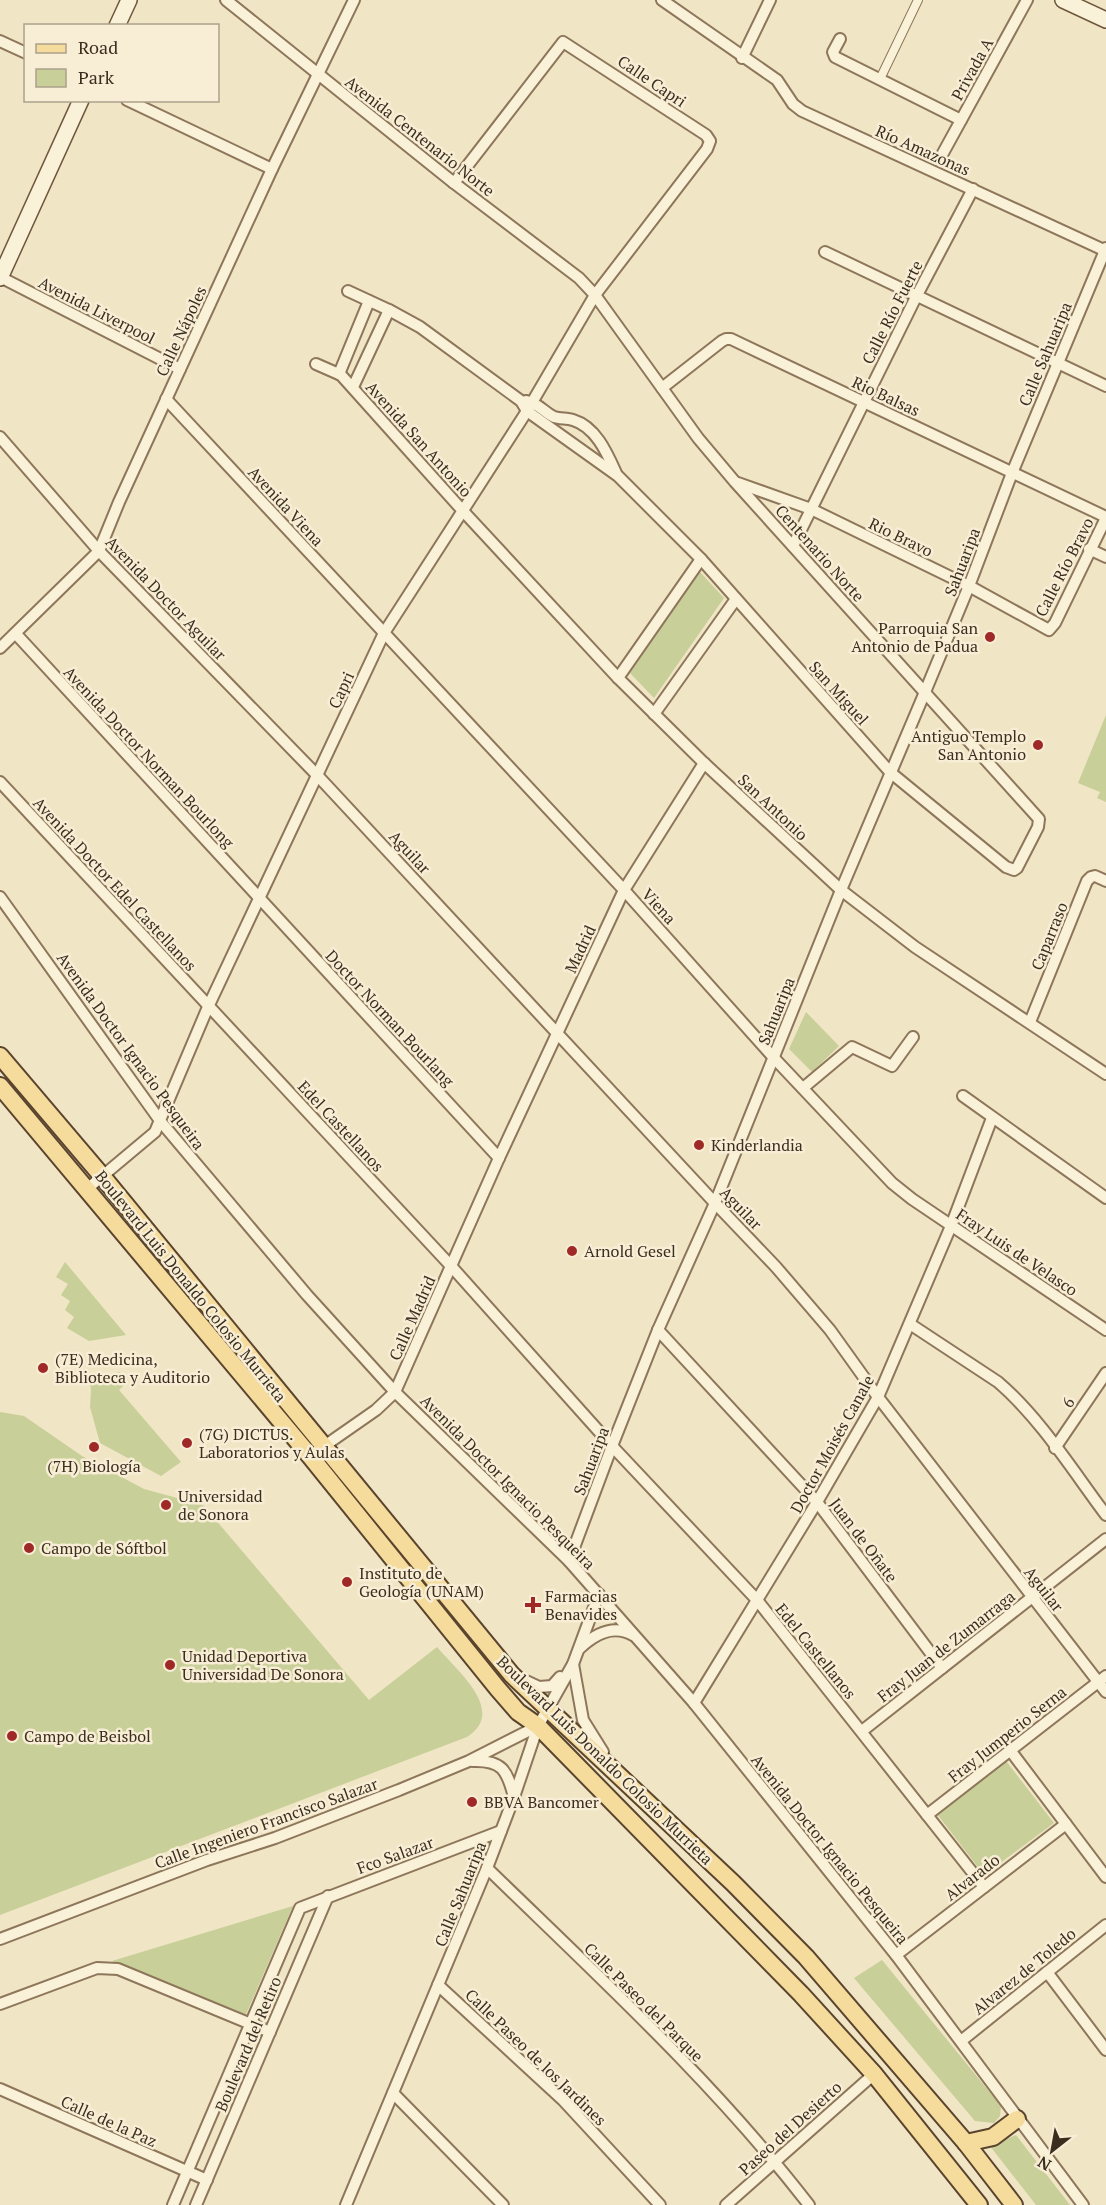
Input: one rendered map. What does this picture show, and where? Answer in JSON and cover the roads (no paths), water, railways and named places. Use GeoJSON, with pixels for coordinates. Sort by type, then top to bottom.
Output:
{"type":"FeatureCollection","features":[{"type":"Feature","properties":{"kind":"main road"},"geometry":{"type":"LineString","coordinates":[[118,24],[129,0]]}},
{"type":"Feature","properties":{"kind":"main road"},"geometry":{"type":"LineString","coordinates":[[1063,0],[1106,20]]}},
{"type":"Feature","properties":{"kind":"main road"},"geometry":{"type":"LineString","coordinates":[[0,277],[80,102]]}},
{"type":"Feature","properties":{"kind":"main road","name":"Boulevard Luis Donaldo Colosio Murrieta"},"geometry":{"type":"LineString","coordinates":[[0,1056],[102,1176],[498,1689],[518,1712],[538,1726],[786,1978],[874,2074],[979,2205]]}},
{"type":"Feature","properties":{"kind":"main road"},"geometry":{"type":"LineString","coordinates":[[0,1069],[24,1084]]}},
{"type":"Feature","properties":{"kind":"main road","name":"Boulevard Luis Donaldo Colosio Murrieta"},"geometry":{"type":"LineString","coordinates":[[0,1086],[87,1189],[512,1675],[733,1883],[806,1957],[966,2143],[1014,2205]]}},
{"type":"Feature","properties":{"kind":"main road"},"geometry":{"type":"LineString","coordinates":[[966,2143],[993,2137],[1017,2119]]}},
{"type":"Feature","properties":{"kind":"street","name":"Avenida Centenario Norte"},"geometry":{"type":"LineString","coordinates":[[226,0],[454,183],[579,278],[595,295]]}},
{"type":"Feature","properties":{"kind":"street","name":"Calle Nápoles"},"geometry":{"type":"LineString","coordinates":[[0,648],[99,551],[166,399],[354,0]]}},
{"type":"Feature","properties":{"kind":"street","name":"Río Amazonas"},"geometry":{"type":"LineString","coordinates":[[662,0],[777,81],[793,104],[802,111],[1106,249]]}},
{"type":"Feature","properties":{"kind":"street"},"geometry":{"type":"LineString","coordinates":[[742,58],[770,0]]}},
{"type":"Feature","properties":{"kind":"street"},"geometry":{"type":"LineString","coordinates":[[880,80],[918,0]]}},
{"type":"Feature","properties":{"kind":"street","name":"Privada A"},"geometry":{"type":"LineString","coordinates":[[943,153],[1027,0]]}},
{"type":"Feature","properties":{"kind":"street"},"geometry":{"type":"LineString","coordinates":[[840,39],[833,55],[961,120]]}},
{"type":"Feature","properties":{"kind":"street"},"geometry":{"type":"LineString","coordinates":[[0,41],[24,52]]}},
{"type":"Feature","properties":{"kind":"street","name":"Calle Capri"},"geometry":{"type":"LineString","coordinates":[[454,183],[563,42],[706,135],[710,141],[707,149],[595,295]]}},
{"type":"Feature","properties":{"kind":"street"},"geometry":{"type":"LineString","coordinates":[[132,102],[272,170]]}},
{"type":"Feature","properties":{"kind":"street","name":"Calle Río Fuerte"},"geometry":{"type":"LineString","coordinates":[[793,546],[916,297],[973,189]]}},
{"type":"Feature","properties":{"kind":"street","name":"Calle Sahuaripa"},"geometry":{"type":"LineString","coordinates":[[1012,472],[1106,249]]}},
{"type":"Feature","properties":{"kind":"street"},"geometry":{"type":"LineString","coordinates":[[825,252],[1106,386]]}},
{"type":"Feature","properties":{"kind":"street","name":"Avenida Liverpool"},"geometry":{"type":"LineString","coordinates":[[0,277],[180,369]]}},
{"type":"Feature","properties":{"kind":"street"},"geometry":{"type":"LineString","coordinates":[[348,291],[420,327],[527,404]]}},
{"type":"Feature","properties":{"kind":"street","name":"Centenario Norte"},"geometry":{"type":"LineString","coordinates":[[595,295],[698,438],[735,482],[1039,819]]}},
{"type":"Feature","properties":{"kind":"street","name":"Capri"},"geometry":{"type":"LineString","coordinates":[[161,1122],[208,1007],[384,633],[463,511],[595,295]]}},
{"type":"Feature","properties":{"kind":"street"},"geometry":{"type":"LineString","coordinates":[[339,374],[369,301]]}},
{"type":"Feature","properties":{"kind":"street"},"geometry":{"type":"LineString","coordinates":[[316,364],[339,374],[353,387],[389,310]]}},
{"type":"Feature","properties":{"kind":"street","name":"Rio Balsas"},"geometry":{"type":"LineString","coordinates":[[662,388],[726,339],[1106,517]]}},
{"type":"Feature","properties":{"kind":"street","name":"Avenida San Antonio"},"geometry":{"type":"LineString","coordinates":[[353,387],[463,511]]}},
{"type":"Feature","properties":{"kind":"street","name":"Avenida Viena"},"geometry":{"type":"LineString","coordinates":[[166,399],[384,633]]}},
{"type":"Feature","properties":{"kind":"street","name":"San Miguel"},"geometry":{"type":"LineString","coordinates":[[527,404],[618,476],[701,559],[890,772],[1011,869],[1017,868],[1038,826],[1039,819]]}},
{"type":"Feature","properties":{"kind":"street","name":"San Miguel"},"geometry":{"type":"LineString","coordinates":[[527,404],[554,417],[573,420],[587,429],[599,441],[618,476]]}},
{"type":"Feature","properties":{"kind":"street","name":"Avenida Doctor Aguilar"},"geometry":{"type":"LineString","coordinates":[[0,436],[99,551],[318,775]]}},
{"type":"Feature","properties":{"kind":"street","name":"Sahuaripa"},"geometry":{"type":"LineString","coordinates":[[569,1562],[658,1330],[715,1203],[841,890],[926,692],[1012,472]]}},
{"type":"Feature","properties":{"kind":"street","name":"Rio Bravo"},"geometry":{"type":"LineString","coordinates":[[735,482],[811,509],[969,586],[1049,630]]}},
{"type":"Feature","properties":{"kind":"street","name":"San Antonio"},"geometry":{"type":"LineString","coordinates":[[463,511],[618,678],[704,763],[841,890],[915,947],[1106,1074]]}},
{"type":"Feature","properties":{"kind":"street","name":"Calle Río Bravo"},"geometry":{"type":"LineString","coordinates":[[1049,630],[1055,623],[1106,517]]}},
{"type":"Feature","properties":{"kind":"street"},"geometry":{"type":"LineString","coordinates":[[1089,549],[1106,557]]}},
{"type":"Feature","properties":{"kind":"street"},"geometry":{"type":"LineString","coordinates":[[618,678],[701,559]]}},
{"type":"Feature","properties":{"kind":"street"},"geometry":{"type":"LineString","coordinates":[[654,714],[736,599]]}},
{"type":"Feature","properties":{"kind":"street","name":"Viena"},"geometry":{"type":"LineString","coordinates":[[384,633],[624,890],[774,1058],[892,1183],[912,1199]]}},
{"type":"Feature","properties":{"kind":"street","name":"Avenida Doctor Norman Bourlong"},"geometry":{"type":"LineString","coordinates":[[16,634],[259,899]]}},
{"type":"Feature","properties":{"kind":"street","name":"Madrid"},"geometry":{"type":"LineString","coordinates":[[499,1158],[624,890],[704,763]]}},
{"type":"Feature","properties":{"kind":"street","name":"Aguilar"},"geometry":{"type":"LineString","coordinates":[[318,775],[776,1267],[830,1330],[1031,1598],[1102,1679],[1106,1692]]}},
{"type":"Feature","properties":{"kind":"street","name":"Avenida Doctor Edel Castellanos"},"geometry":{"type":"LineString","coordinates":[[0,782],[208,1007]]}},
{"type":"Feature","properties":{"kind":"street","name":"Caparraso"},"geometry":{"type":"LineString","coordinates":[[1030,1022],[1087,881],[1095,876],[1106,881]]}},
{"type":"Feature","properties":{"kind":"street","name":"Avenida Doctor Ignacio Pesqueira"},"geometry":{"type":"LineString","coordinates":[[0,897],[161,1122],[307,1295],[395,1392],[569,1562],[694,1703],[896,1956],[1083,2205]]}},
{"type":"Feature","properties":{"kind":"street","name":"Doctor Norman Bourlang"},"geometry":{"type":"LineString","coordinates":[[259,899],[499,1158]]}},
{"type":"Feature","properties":{"kind":"street","name":"Edel Castellanos"},"geometry":{"type":"LineString","coordinates":[[208,1007],[451,1266]]}},
{"type":"Feature","properties":{"kind":"street"},"geometry":{"type":"LineString","coordinates":[[803,1088],[852,1047],[892,1066],[913,1037]]}},
{"type":"Feature","properties":{"kind":"street"},"geometry":{"type":"LineString","coordinates":[[963,1096],[1106,1198]]}},
{"type":"Feature","properties":{"kind":"street","name":"Doctor Moisés Canale"},"geometry":{"type":"LineString","coordinates":[[694,1703],[817,1502],[878,1397],[951,1226],[992,1118]]}},
{"type":"Feature","properties":{"kind":"street"},"geometry":{"type":"LineString","coordinates":[[87,1189],[150,1137],[161,1122]]}},
{"type":"Feature","properties":{"kind":"street","name":"Calle Madrid"},"geometry":{"type":"LineString","coordinates":[[316,1452],[376,1410],[395,1392],[499,1158]]}},
{"type":"Feature","properties":{"kind":"street","name":"Fray Luis de Velasco"},"geometry":{"type":"LineString","coordinates":[[912,1199],[1106,1330]]}},
{"type":"Feature","properties":{"kind":"street"},"geometry":{"type":"LineString","coordinates":[[451,1266],[612,1446]]}},
{"type":"Feature","properties":{"kind":"street"},"geometry":{"type":"LineString","coordinates":[[910,1324],[998,1382],[1017,1400],[1106,1515]]}},
{"type":"Feature","properties":{"kind":"street","name":"Juan de Oñate"},"geometry":{"type":"LineString","coordinates":[[658,1330],[817,1502],[942,1668]]}},
{"type":"Feature","properties":{"kind":"street","name":"6"},"geometry":{"type":"LineString","coordinates":[[1055,1448],[1106,1373]]}},
{"type":"Feature","properties":{"kind":"street","name":"Edel Castellanos"},"geometry":{"type":"LineString","coordinates":[[612,1446],[757,1600],[984,1887]]}},
{"type":"Feature","properties":{"kind":"street","name":"Fray Juan de Zumarraga"},"geometry":{"type":"LineString","coordinates":[[862,1731],[1106,1539]]}},
{"type":"Feature","properties":{"kind":"street","name":"Calle Sahuaripa"},"geometry":{"type":"LineString","coordinates":[[346,2205],[487,1868],[538,1726],[573,1664],[599,1594]]}},
{"type":"Feature","properties":{"kind":"street"},"geometry":{"type":"LineString","coordinates":[[580,1648],[591,1638],[604,1631],[624,1630],[633,1635]]}},
{"type":"Feature","properties":{"kind":"street"},"geometry":{"type":"LineString","coordinates":[[512,1675],[539,1687],[552,1686],[573,1664]]}},
{"type":"Feature","properties":{"kind":"street"},"geometry":{"type":"LineString","coordinates":[[573,1664],[583,1720],[595,1741],[628,1784]]}},
{"type":"Feature","properties":{"kind":"street","name":"Fray Jumperio Serna"},"geometry":{"type":"LineString","coordinates":[[927,1815],[1102,1679]]}},
{"type":"Feature","properties":{"kind":"street","name":"Calle Ingeniero Francisco Salazar"},"geometry":{"type":"LineString","coordinates":[[0,1939],[207,1860],[275,1838],[470,1761],[538,1726]]}},
{"type":"Feature","properties":{"kind":"street"},"geometry":{"type":"LineString","coordinates":[[1010,1750],[1106,1877]]}},
{"type":"Feature","properties":{"kind":"street"},"geometry":{"type":"LineString","coordinates":[[470,1761],[491,1761],[498,1765],[511,1784],[514,1797]]}},
{"type":"Feature","properties":{"kind":"street","name":"Alvarado"},"geometry":{"type":"LineString","coordinates":[[896,1956],[1066,1824]]}},
{"type":"Feature","properties":{"kind":"street","name":"Fco Salazar"},"geometry":{"type":"LineString","coordinates":[[299,1908],[501,1831]]}},
{"type":"Feature","properties":{"kind":"street","name":"Calle Paseo del Parque"},"geometry":{"type":"LineString","coordinates":[[487,1868],[627,2004],[748,2130],[809,2205]]}},
{"type":"Feature","properties":{"kind":"street","name":"Boulevard del Retiro"},"geometry":{"type":"LineString","coordinates":[[196,2205],[328,1896]]}},
{"type":"Feature","properties":{"kind":"street","name":"Boulevard del Retiro"},"geometry":{"type":"LineString","coordinates":[[173,2205],[299,1908]]}},
{"type":"Feature","properties":{"kind":"street","name":"Alvarez de Toledo"},"geometry":{"type":"LineString","coordinates":[[961,2041],[1106,1925]]}},
{"type":"Feature","properties":{"kind":"street"},"geometry":{"type":"LineString","coordinates":[[0,2004],[97,1968],[109,1967],[270,2032]]}},
{"type":"Feature","properties":{"kind":"street"},"geometry":{"type":"LineString","coordinates":[[1047,1972],[1106,2050]]}},
{"type":"Feature","properties":{"kind":"street","name":"Calle Paseo de los Jardines"},"geometry":{"type":"LineString","coordinates":[[438,1985],[563,2100],[660,2205]]}},
{"type":"Feature","properties":{"kind":"street","name":"Paseo del Desierto"},"geometry":{"type":"LineString","coordinates":[[726,2205],[874,2074]]}},
{"type":"Feature","properties":{"kind":"street","name":"Calle de la Paz"},"geometry":{"type":"LineString","coordinates":[[0,2089],[207,2180]]}},
{"type":"Feature","properties":{"kind":"street"},"geometry":{"type":"LineString","coordinates":[[393,2093],[503,2205]]}},
{"type":"Feature","properties":{"kind":"place","name":"Parroquia San Antonio de Padua"},"geometry":{"type":"Point","coordinates":[990,637]}},
{"type":"Feature","properties":{"kind":"place","name":"Antiguo Templo San Antonio"},"geometry":{"type":"Point","coordinates":[1038,745]}},
{"type":"Feature","properties":{"kind":"place","name":"Kinderlandia"},"geometry":{"type":"Point","coordinates":[699,1145]}},
{"type":"Feature","properties":{"kind":"place","name":"Arnold Gesel"},"geometry":{"type":"Point","coordinates":[572,1251]}},
{"type":"Feature","properties":{"kind":"place","name":"(7E) Medicina, Biblioteca y Auditorio"},"geometry":{"type":"Point","coordinates":[43,1368]}},
{"type":"Feature","properties":{"kind":"place","name":"(7G) DICTUS. Laboratorios y Aulas"},"geometry":{"type":"Point","coordinates":[187,1443]}},
{"type":"Feature","properties":{"kind":"place","name":"(7H) Biología"},"geometry":{"type":"Point","coordinates":[94,1447]}},
{"type":"Feature","properties":{"kind":"place","name":"Universidad de Sonora"},"geometry":{"type":"Point","coordinates":[166,1505]}},
{"type":"Feature","properties":{"kind":"place","name":"Campo de Sóftbol"},"geometry":{"type":"Point","coordinates":[29,1548]}},
{"type":"Feature","properties":{"kind":"place","name":"Instituto de Geología (UNAM)"},"geometry":{"type":"Point","coordinates":[347,1582]}},
{"type":"Feature","properties":{"kind":"place","name":"Farmacias Benavides"},"geometry":{"type":"Point","coordinates":[533,1605]}},
{"type":"Feature","properties":{"kind":"place","name":"Unidad Deportiva Universidad De Sonora"},"geometry":{"type":"Point","coordinates":[170,1665]}},
{"type":"Feature","properties":{"kind":"place","name":"Campo de Beisbol"},"geometry":{"type":"Point","coordinates":[12,1736]}},
{"type":"Feature","properties":{"kind":"place","name":"BBVA Bancomer"},"geometry":{"type":"Point","coordinates":[472,1802]}}]}
